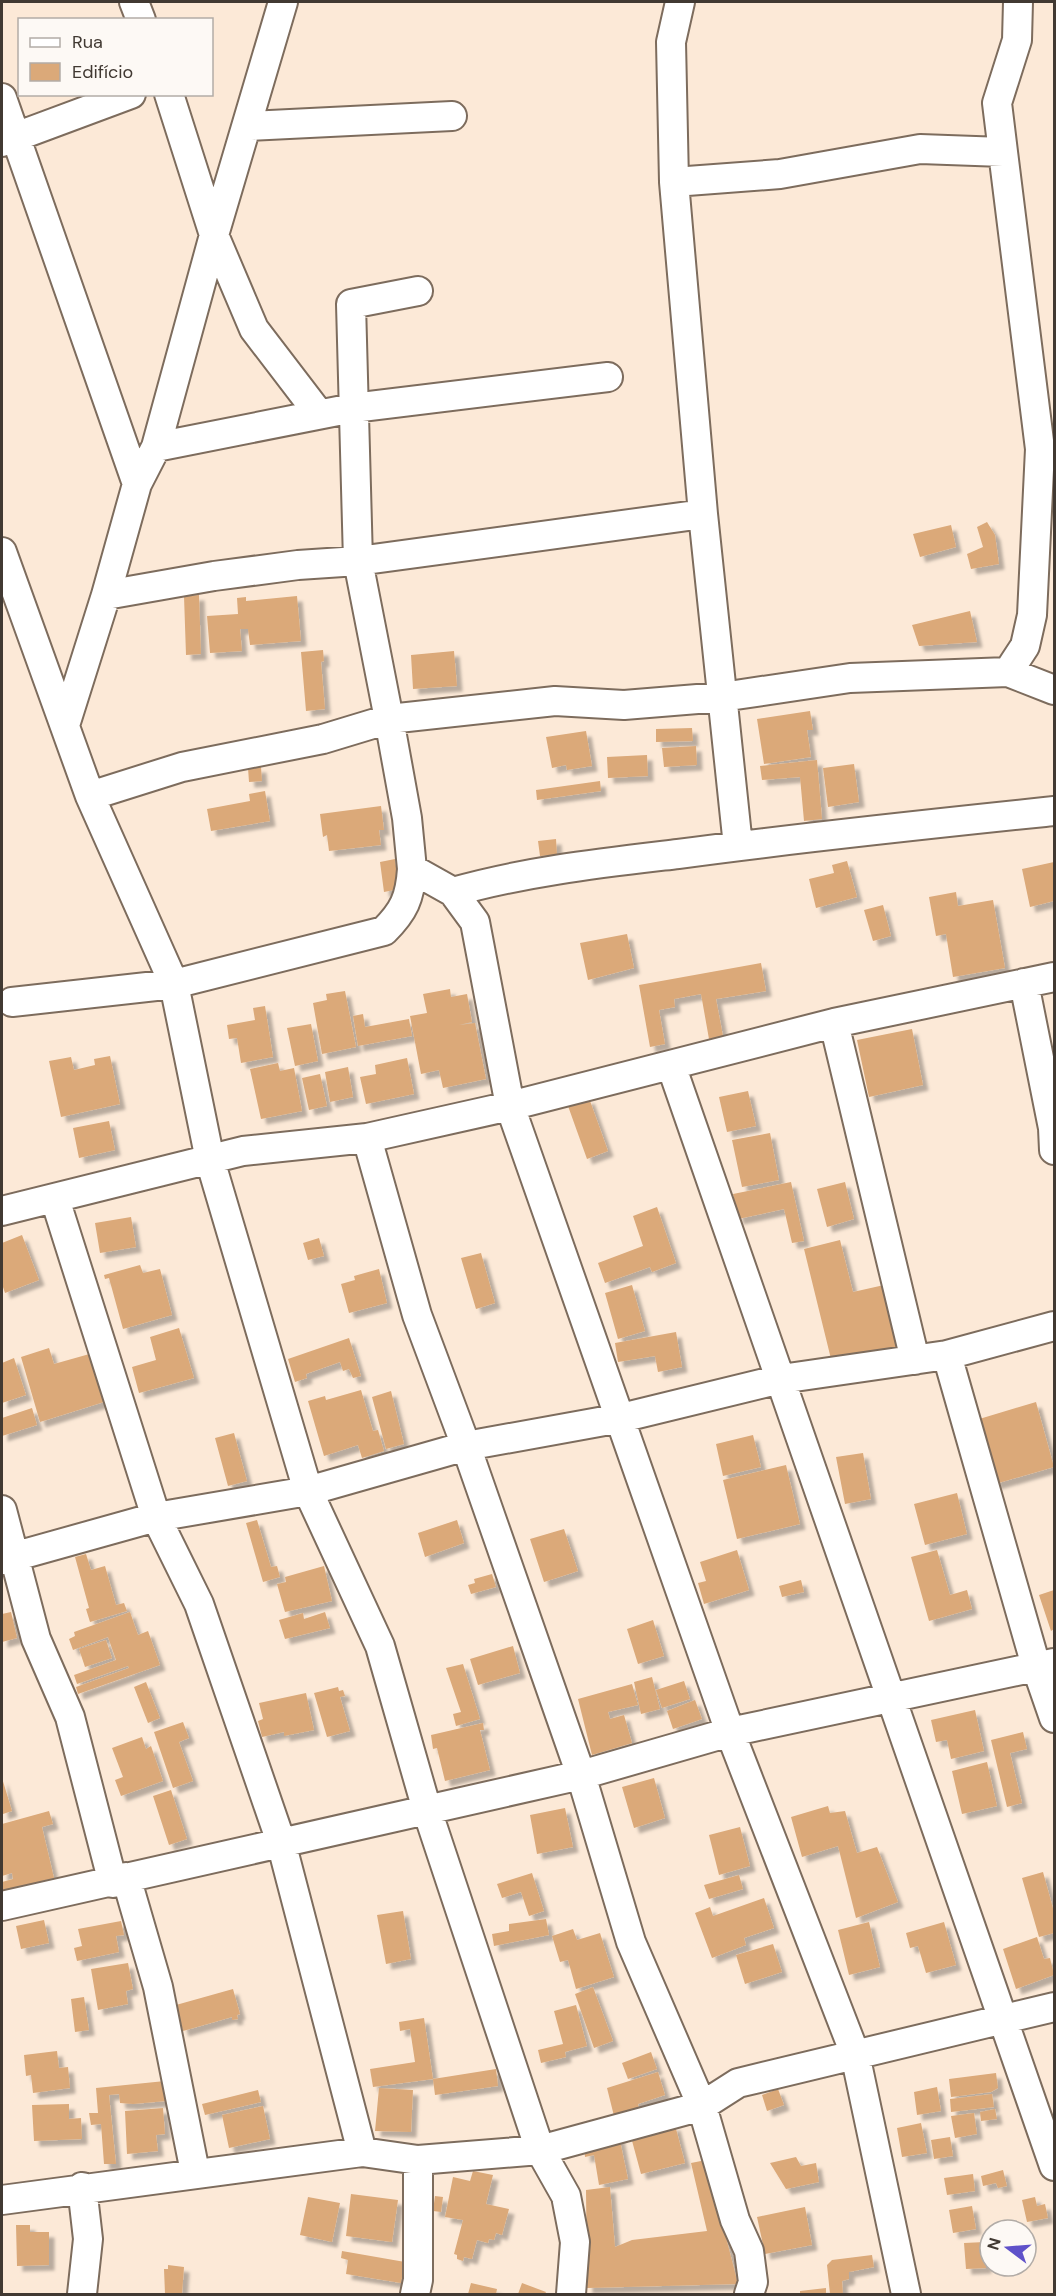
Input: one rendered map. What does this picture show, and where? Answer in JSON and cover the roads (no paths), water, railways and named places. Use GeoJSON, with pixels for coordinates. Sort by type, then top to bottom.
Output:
{"type":"FeatureCollection","features":[{"type":"Feature","properties":{"kind":"street"},"geometry":{"type":"LineString","coordinates":[[134,2],[140,18]]}},
{"type":"Feature","properties":{"kind":"street"},"geometry":{"type":"LineString","coordinates":[[66,722],[106,595],[137,484],[156,447],[214,235],[283,2]]}},
{"type":"Feature","properties":{"kind":"street"},"geometry":{"type":"LineString","coordinates":[[680,2],[671,42],[674,182],[703,514],[738,846]]}},
{"type":"Feature","properties":{"kind":"street"},"geometry":{"type":"LineString","coordinates":[[1008,672],[1025,646],[1032,615],[1040,449],[997,103],[1017,40],[1018,2]]}},
{"type":"Feature","properties":{"kind":"street"},"geometry":{"type":"LineString","coordinates":[[8,139],[126,96]]}},
{"type":"Feature","properties":{"kind":"street"},"geometry":{"type":"LineString","coordinates":[[170,96],[214,235],[254,329],[319,414]]}},
{"type":"Feature","properties":{"kind":"street"},"geometry":{"type":"LineString","coordinates":[[2,98],[8,139],[137,484]]}},
{"type":"Feature","properties":{"kind":"street"},"geometry":{"type":"LineString","coordinates":[[247,126],[452,116]]}},
{"type":"Feature","properties":{"kind":"street"},"geometry":{"type":"LineString","coordinates":[[674,182],[780,174],[920,149],[1003,152]]}},
{"type":"Feature","properties":{"kind":"street"},"geometry":{"type":"LineString","coordinates":[[5,997],[174,984],[384,931],[401,913],[411,887],[412,869],[407,818],[358,561],[351,304],[418,291]]}},
{"type":"Feature","properties":{"kind":"street"},"geometry":{"type":"LineString","coordinates":[[156,447],[353,408],[608,377]]}},
{"type":"Feature","properties":{"kind":"street"},"geometry":{"type":"LineString","coordinates":[[106,595],[214,576],[298,565],[358,561],[703,514]]}},
{"type":"Feature","properties":{"kind":"street"},"geometry":{"type":"LineString","coordinates":[[2,552],[66,722],[90,796],[174,984],[210,1160],[308,1491],[380,1646],[428,1810],[540,2150],[566,2196],[575,2242],[571,2295]]}},
{"type":"Feature","properties":{"kind":"street"},"geometry":{"type":"LineString","coordinates":[[90,796],[182,767],[323,739],[389,719],[555,701],[624,705],[722,697],[850,678],[1008,672],[1054,690]]}},
{"type":"Feature","properties":{"kind":"street"},"geometry":{"type":"LineString","coordinates":[[453,892],[498,879],[548,870],[738,846],[1054,811]]}},
{"type":"Feature","properties":{"kind":"street"},"geometry":{"type":"LineString","coordinates":[[412,869],[453,892],[476,922],[510,1106],[730,1732],[855,2054],[906,2295]]}},
{"type":"Feature","properties":{"kind":"street"},"geometry":{"type":"LineString","coordinates":[[2,1211],[243,1151],[367,1138],[510,1106],[834,1023],[1054,977]]}},
{"type":"Feature","properties":{"kind":"street"},"geometry":{"type":"LineString","coordinates":[[1024,983],[1053,1128],[1054,1150]]}},
{"type":"Feature","properties":{"kind":"street"},"geometry":{"type":"LineString","coordinates":[[834,1023],[915,1360]]}},
{"type":"Feature","properties":{"kind":"street"},"geometry":{"type":"LineString","coordinates":[[671,1065],[890,1699],[1005,2018],[1054,2166]]}},
{"type":"Feature","properties":{"kind":"street"},"geometry":{"type":"LineString","coordinates":[[367,1138],[417,1315],[466,1446],[581,1775],[631,1942],[702,2106],[735,2220],[748,2251],[753,2282],[749,2295]]}},
{"type":"Feature","properties":{"kind":"street"},"geometry":{"type":"LineString","coordinates":[[55,1199],[156,1517],[200,1604],[281,1842],[362,2152]]}},
{"type":"Feature","properties":{"kind":"street"},"geometry":{"type":"LineString","coordinates":[[8,1558],[156,1517],[308,1491],[466,1446],[621,1418],[781,1379],[947,1355],[1054,1326]]}},
{"type":"Feature","properties":{"kind":"street"},"geometry":{"type":"LineString","coordinates":[[947,1355],[1045,1664],[1054,1718]]}},
{"type":"Feature","properties":{"kind":"street"},"geometry":{"type":"LineString","coordinates":[[2,1510],[8,1558],[36,1639],[70,1717],[119,1880],[158,1987],[195,2172]]}},
{"type":"Feature","properties":{"kind":"street"},"geometry":{"type":"LineString","coordinates":[[2,1906],[581,1775],[730,1732],[1045,1664]]}},
{"type":"Feature","properties":{"kind":"street"},"geometry":{"type":"LineString","coordinates":[[2,2200],[82,2187],[362,2152],[418,2160],[540,2150],[702,2106],[738,2083],[1054,2007]]}},
{"type":"Feature","properties":{"kind":"street"},"geometry":{"type":"LineString","coordinates":[[415,2295],[418,2280],[418,2160]]}},
{"type":"Feature","properties":{"kind":"street"},"geometry":{"type":"LineString","coordinates":[[82,2187],[88,2239],[82,2295]]}}]}
